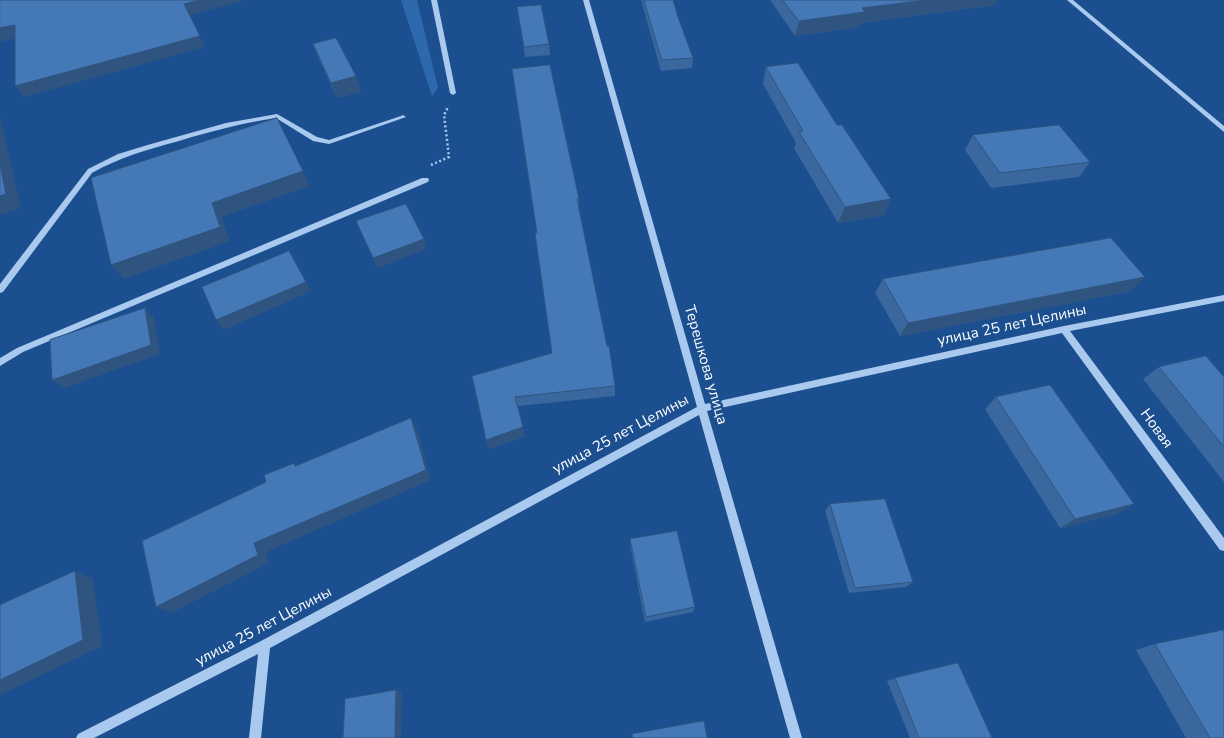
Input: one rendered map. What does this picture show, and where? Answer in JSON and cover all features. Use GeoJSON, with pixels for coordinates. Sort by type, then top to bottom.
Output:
{"type":"FeatureCollection","features":[{"type":"Feature","properties":{"kind":"street"},"geometry":{"type":"LineString","coordinates":[[434,0],[454,93]]}},
{"type":"Feature","properties":{"kind":"street","name":"Терешкова улица"},"geometry":{"type":"LineString","coordinates":[[586,0],[796,738]]}},
{"type":"Feature","properties":{"kind":"street"},"geometry":{"type":"LineString","coordinates":[[1070,0],[1224,130]]}},
{"type":"Feature","properties":{"kind":"street"},"geometry":{"type":"LineString","coordinates":[[0,362],[20,350],[425,180]]}},
{"type":"Feature","properties":{"kind":"street","name":"улица 25 лет Целины"},"geometry":{"type":"LineString","coordinates":[[82,738],[265,645],[703,408],[1064,329],[1224,298]]}},
{"type":"Feature","properties":{"kind":"street","name":"Новая"},"geometry":{"type":"LineString","coordinates":[[1064,329],[1224,546]]}},
{"type":"Feature","properties":{"kind":"street"},"geometry":{"type":"LineString","coordinates":[[255,738],[265,645]]}},
{"type":"Feature","properties":{"kind":"lane"},"geometry":{"type":"LineString","coordinates":[[0,290],[90,171],[109,160],[132,151],[237,122],[269,117],[277,116],[315,140],[330,142],[402,117]]}},
{"type":"Feature","properties":{"kind":"path"},"geometry":{"type":"LineString","coordinates":[[425,180],[430,166],[450,157],[444,115],[454,93]]}},
{"type":"Feature","properties":{"kind":"shaded area"},"geometry":{"type":"Polygon","coordinates":[[[401,0],[417,0],[438,88],[432,96],[401,0]]]}},
{"type":"Feature","properties":{"kind":"building"},"geometry":{"type":"Polygon","coordinates":[[[0,0],[200,0],[184,4],[200,36],[15,86],[15,25],[0,28],[0,0]]]}},
{"type":"Feature","properties":{"kind":"building"},"geometry":{"type":"Polygon","coordinates":[[[644,0],[673,0],[693,58],[662,60],[644,0]]]}},
{"type":"Feature","properties":{"kind":"building"},"geometry":{"type":"Polygon","coordinates":[[[783,0],[926,0],[862,8],[865,12],[799,21],[783,0]]]}},
{"type":"Feature","properties":{"kind":"building"},"geometry":{"type":"Polygon","coordinates":[[[541,5],[549,44],[524,47],[517,7],[541,5]]]}},
{"type":"Feature","properties":{"kind":"building"},"geometry":{"type":"Polygon","coordinates":[[[336,38],[356,76],[331,83],[313,44],[336,38]]]}},
{"type":"Feature","properties":{"kind":"building"},"geometry":{"type":"Polygon","coordinates":[[[798,63],[837,125],[842,125],[891,199],[845,207],[799,132],[803,131],[766,67],[798,63]]]}},
{"type":"Feature","properties":{"kind":"building"},"geometry":{"type":"Polygon","coordinates":[[[550,65],[579,199],[577,199],[607,346],[609,346],[615,386],[515,397],[523,427],[486,440],[472,376],[552,353],[535,233],[537,233],[512,69],[550,65]]]}},
{"type":"Feature","properties":{"kind":"building"},"geometry":{"type":"Polygon","coordinates":[[[277,118],[303,171],[212,203],[220,227],[111,265],[91,178],[277,118]]]}},
{"type":"Feature","properties":{"kind":"building"},"geometry":{"type":"Polygon","coordinates":[[[1059,125],[1090,162],[1000,173],[973,135],[1059,125]]]}},
{"type":"Feature","properties":{"kind":"building"},"geometry":{"type":"Polygon","coordinates":[[[0,164],[6,194],[0,196],[0,164]]]}},
{"type":"Feature","properties":{"kind":"building"},"geometry":{"type":"Polygon","coordinates":[[[406,204],[424,239],[373,258],[356,221],[406,204]]]}},
{"type":"Feature","properties":{"kind":"building"},"geometry":{"type":"Polygon","coordinates":[[[1111,238],[1145,277],[908,323],[883,279],[1111,238]]]}},
{"type":"Feature","properties":{"kind":"building"},"geometry":{"type":"Polygon","coordinates":[[[289,251],[306,282],[216,320],[202,287],[289,251]]]}},
{"type":"Feature","properties":{"kind":"building"},"geometry":{"type":"Polygon","coordinates":[[[145,308],[151,345],[52,380],[50,340],[145,308]]]}},
{"type":"Feature","properties":{"kind":"building"},"geometry":{"type":"Polygon","coordinates":[[[1206,356],[1224,377],[1224,447],[1159,367],[1206,356]]]}},
{"type":"Feature","properties":{"kind":"building"},"geometry":{"type":"Polygon","coordinates":[[[1050,385],[1134,504],[1075,519],[996,397],[1050,385]]]}},
{"type":"Feature","properties":{"kind":"building"},"geometry":{"type":"Polygon","coordinates":[[[411,418],[426,470],[254,543],[258,555],[156,607],[142,541],[266,482],[264,475],[294,463],[295,466],[411,418]]]}},
{"type":"Feature","properties":{"kind":"building"},"geometry":{"type":"Polygon","coordinates":[[[885,499],[913,582],[855,588],[830,504],[885,499]]]}},
{"type":"Feature","properties":{"kind":"building"},"geometry":{"type":"Polygon","coordinates":[[[677,531],[695,607],[646,617],[630,539],[677,531]]]}},
{"type":"Feature","properties":{"kind":"building"},"geometry":{"type":"Polygon","coordinates":[[[75,571],[83,640],[0,680],[0,605],[75,571]]]}},
{"type":"Feature","properties":{"kind":"building"},"geometry":{"type":"Polygon","coordinates":[[[1224,630],[1224,738],[1210,738],[1155,644],[1224,630]]]}},
{"type":"Feature","properties":{"kind":"building"},"geometry":{"type":"Polygon","coordinates":[[[958,663],[992,738],[919,738],[895,678],[958,663]]]}},
{"type":"Feature","properties":{"kind":"building"},"geometry":{"type":"Polygon","coordinates":[[[396,690],[395,738],[343,738],[345,699],[396,690]]]}},
{"type":"Feature","properties":{"kind":"building"},"geometry":{"type":"Polygon","coordinates":[[[704,721],[707,738],[633,738],[632,734],[704,721]]]}}]}
